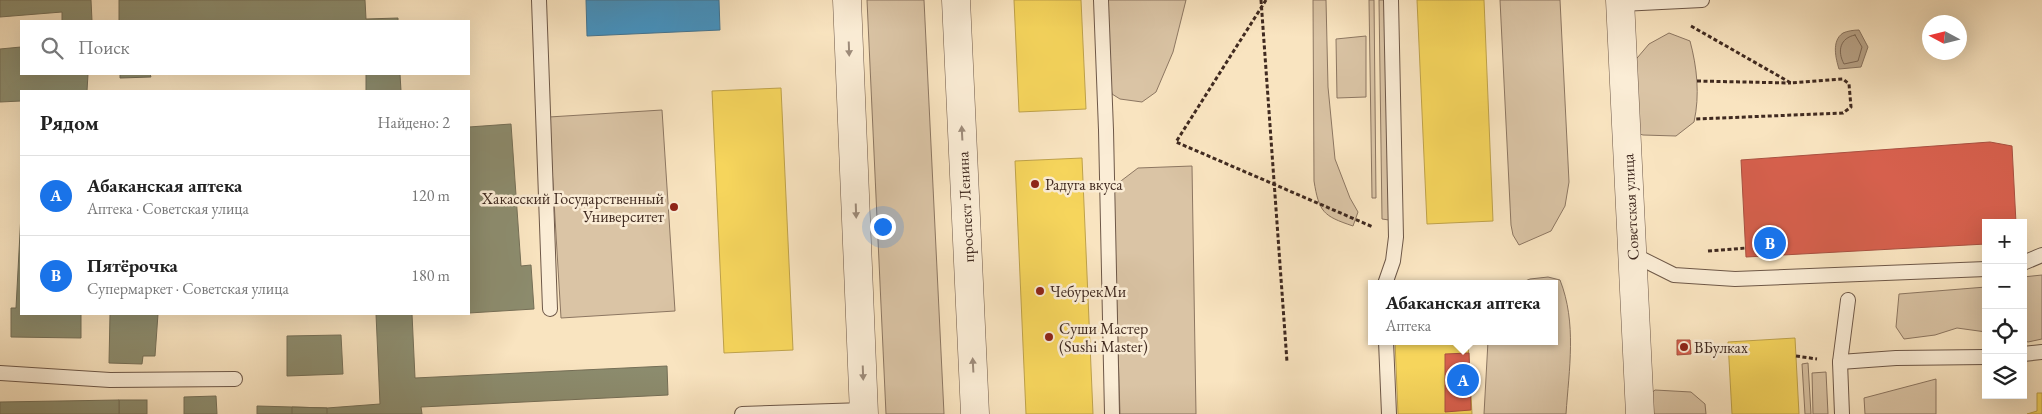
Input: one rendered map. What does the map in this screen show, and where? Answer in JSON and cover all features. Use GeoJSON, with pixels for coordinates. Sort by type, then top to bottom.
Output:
{"type":"FeatureCollection","features":[{"type":"Feature","properties":{"kind":"street"},"geometry":{"type":"LineString","coordinates":[[847,0],[864,412]]}},
{"type":"Feature","properties":{"kind":"street","name":"проспект Ленина"},"geometry":{"type":"LineString","coordinates":[[956,0],[975,414]]}},
{"type":"Feature","properties":{"kind":"street","name":"Советская улица"},"geometry":{"type":"LineString","coordinates":[[1620,2],[1640,414]]}},
{"type":"Feature","properties":{"kind":"lane"},"geometry":{"type":"LineString","coordinates":[[539,0],[550,309]]}},
{"type":"Feature","properties":{"kind":"lane"},"geometry":{"type":"LineString","coordinates":[[1101,0],[1106,130],[1112,414]]}},
{"type":"Feature","properties":{"kind":"lane"},"geometry":{"type":"LineString","coordinates":[[1386,280],[1393,261],[1396,237],[1392,0]]}},
{"type":"Feature","properties":{"kind":"lane"},"geometry":{"type":"LineString","coordinates":[[1620,2],[1702,0]]}},
{"type":"Feature","properties":{"kind":"lane"},"geometry":{"type":"LineString","coordinates":[[1632,254],[1674,275],[1735,279],[1982,269]]}},
{"type":"Feature","properties":{"kind":"lane"},"geometry":{"type":"LineString","coordinates":[[2027,261],[2042,254]]}},
{"type":"Feature","properties":{"kind":"lane"},"geometry":{"type":"LineString","coordinates":[[1842,414],[1840,362],[1848,300]]}},
{"type":"Feature","properties":{"kind":"lane"},"geometry":{"type":"LineString","coordinates":[[1386,345],[1389,414]]}},
{"type":"Feature","properties":{"kind":"lane"},"geometry":{"type":"LineString","coordinates":[[2027,354],[2042,352]]}},
{"type":"Feature","properties":{"kind":"lane"},"geometry":{"type":"LineString","coordinates":[[1840,362],[1896,358],[1982,357]]}},
{"type":"Feature","properties":{"kind":"lane"},"geometry":{"type":"LineString","coordinates":[[0,373],[110,380],[235,379]]}},
{"type":"Feature","properties":{"kind":"lane"},"geometry":{"type":"LineString","coordinates":[[742,414],[864,412]]}},
{"type":"Feature","properties":{"kind":"path"},"geometry":{"type":"LineString","coordinates":[[1261,0],[1286,362]]}},
{"type":"Feature","properties":{"kind":"path"},"geometry":{"type":"LineString","coordinates":[[1266,0],[1176,142],[1396,237]]}},
{"type":"Feature","properties":{"kind":"path"},"geometry":{"type":"LineString","coordinates":[[1691,26],[1791,83]]}},
{"type":"Feature","properties":{"kind":"path"},"geometry":{"type":"LineString","coordinates":[[1696,119],[1843,113],[1851,107],[1849,84],[1843,79],[1791,83],[1697,81]]}},
{"type":"Feature","properties":{"kind":"path"},"geometry":{"type":"LineString","coordinates":[[1702,251],[1746,248]]}},
{"type":"Feature","properties":{"kind":"shaded area"},"geometry":{"type":"Polygon","coordinates":[[[867,0],[924,0],[944,414],[886,414],[867,0]]]}},
{"type":"Feature","properties":{"kind":"shaded area"},"geometry":{"type":"Polygon","coordinates":[[[1106,0],[1186,0],[1173,52],[1156,92],[1142,102],[1120,99],[1112,94],[1107,65],[1106,0]]]}},
{"type":"Feature","properties":{"kind":"shaded area"},"geometry":{"type":"Polygon","coordinates":[[[1313,0],[1326,0],[1328,87],[1335,159],[1350,198],[1358,212],[1353,226],[1329,216],[1324,211],[1318,200],[1314,181],[1313,0]]]}},
{"type":"Feature","properties":{"kind":"shaded area"},"geometry":{"type":"Polygon","coordinates":[[[1369,0],[1374,0],[1376,198],[1372,198],[1369,0]]]}},
{"type":"Feature","properties":{"kind":"shaded area"},"geometry":{"type":"Polygon","coordinates":[[[1379,0],[1386,0],[1389,220],[1382,219],[1379,0]]]}},
{"type":"Feature","properties":{"kind":"shaded area"},"geometry":{"type":"Polygon","coordinates":[[[1500,0],[1560,0],[1569,182],[1565,206],[1551,231],[1519,245],[1513,235],[1511,225],[1500,0]]]}},
{"type":"Feature","properties":{"kind":"shaded area"},"geometry":{"type":"Polygon","coordinates":[[[1669,33],[1690,41],[1697,81],[1697,102],[1694,122],[1676,136],[1643,135],[1627,130],[1632,64],[1649,44],[1669,33]]]}},
{"type":"Feature","properties":{"kind":"shaded area"},"geometry":{"type":"Polygon","coordinates":[[[1366,36],[1366,97],[1337,98],[1336,39],[1366,36]]]}},
{"type":"Feature","properties":{"kind":"shaded area"},"geometry":{"type":"Polygon","coordinates":[[[662,110],[675,311],[561,318],[549,117],[662,110]]]}},
{"type":"Feature","properties":{"kind":"shaded area"},"geometry":{"type":"Polygon","coordinates":[[[1192,166],[1196,414],[1120,414],[1113,187],[1138,168],[1192,166]]]}},
{"type":"Feature","properties":{"kind":"shaded area"},"geometry":{"type":"Polygon","coordinates":[[[2042,275],[2042,339],[2028,342],[2027,342],[2027,277],[2042,275]]]}},
{"type":"Feature","properties":{"kind":"shaded area"},"geometry":{"type":"Polygon","coordinates":[[[1548,277],[1560,280],[1565,296],[1570,329],[1570,363],[1566,414],[1484,414],[1488,345],[1558,345],[1558,280],[1528,280],[1548,277]]]}},
{"type":"Feature","properties":{"kind":"shaded area"},"geometry":{"type":"Polygon","coordinates":[[[1982,287],[1982,331],[1957,328],[1935,335],[1904,339],[1896,327],[1899,294],[1982,287]]]}},
{"type":"Feature","properties":{"kind":"shaded area"},"geometry":{"type":"Polygon","coordinates":[[[1808,363],[1811,414],[1805,414],[1802,364],[1808,363]]]}},
{"type":"Feature","properties":{"kind":"shaded area"},"geometry":{"type":"Polygon","coordinates":[[[1826,372],[1828,414],[1813,414],[1812,373],[1826,372]]]}},
{"type":"Feature","properties":{"kind":"shaded area"},"geometry":{"type":"Polygon","coordinates":[[[1936,379],[1936,414],[1865,414],[1864,398],[1936,379]]]}},
{"type":"Feature","properties":{"kind":"shaded area"},"geometry":{"type":"Polygon","coordinates":[[[1655,390],[1691,392],[1705,404],[1706,414],[1640,414],[1640,402],[1655,390]]]}},
{"type":"Feature","properties":{"kind":"water"},"geometry":{"type":"Polygon","coordinates":[[[1859,30],[1868,47],[1861,67],[1839,69],[1835,50],[1839,36],[1843,33],[1859,30]]]}},
{"type":"Feature","properties":{"kind":"building: Жильё"},"geometry":{"type":"Polygon","coordinates":[[[1014,0],[1081,0],[1086,109],[1019,112],[1014,0]]]}},
{"type":"Feature","properties":{"kind":"building: Жильё"},"geometry":{"type":"Polygon","coordinates":[[[1417,0],[1484,0],[1493,221],[1427,224],[1417,0]]]}},
{"type":"Feature","properties":{"kind":"building: Жильё"},"geometry":{"type":"Polygon","coordinates":[[[781,88],[793,350],[724,353],[712,91],[781,88]]]}},
{"type":"Feature","properties":{"kind":"building: Жильё"},"geometry":{"type":"Polygon","coordinates":[[[1082,158],[1093,414],[1026,414],[1015,161],[1082,158]]]}},
{"type":"Feature","properties":{"kind":"building: Жильё"},"geometry":{"type":"Polygon","coordinates":[[[1795,338],[1799,414],[1732,414],[1728,342],[1795,338]]]}},
{"type":"Feature","properties":{"kind":"building: Жильё"},"geometry":{"type":"Polygon","coordinates":[[[1395,345],[1468,345],[1472,414],[1398,414],[1395,345]]]}},
{"type":"Feature","properties":{"kind":"building: Жильё"},"geometry":{"type":"Polygon","coordinates":[[[2037,393],[2042,393],[2042,414],[2027,414],[2037,411],[2037,393]]]}},
{"type":"Feature","properties":{"kind":"building: Торговля"},"geometry":{"type":"Polygon","coordinates":[[[1990,142],[2012,146],[2016,219],[1982,219],[1982,244],[1746,257],[1741,160],[1990,142]]]}},
{"type":"Feature","properties":{"kind":"building: Торговля","name":"ВБулках"},"geometry":{"type":"Polygon","coordinates":[[[1677,340],[1690,340],[1691,354],[1677,355],[1677,340]]]}},
{"type":"Feature","properties":{"kind":"building: Торговля"},"geometry":{"type":"Polygon","coordinates":[[[1469,353],[1471,410],[1445,412],[1445,354],[1469,353]]]}},
{"type":"Feature","properties":{"kind":"building: Школы"},"geometry":{"type":"Polygon","coordinates":[[[586,0],[719,0],[720,30],[587,36],[586,0]]]}},
{"type":"Feature","properties":{"kind":"building: Промзона"},"geometry":{"type":"Polygon","coordinates":[[[0,0],[91,0],[92,20],[62,20],[62,12],[0,17],[0,0]]]}},
{"type":"Feature","properties":{"kind":"building: Промзона"},"geometry":{"type":"Polygon","coordinates":[[[119,0],[365,0],[366,19],[398,18],[398,20],[119,20],[119,0]]]}},
{"type":"Feature","properties":{"kind":"building: Промзона"},"geometry":{"type":"Polygon","coordinates":[[[20,47],[20,75],[88,75],[87,90],[20,90],[20,101],[0,102],[0,49],[20,47]]]}},
{"type":"Feature","properties":{"kind":"building: Промзона"},"geometry":{"type":"Polygon","coordinates":[[[120,75],[150,75],[151,77],[120,78],[120,75]]]}},
{"type":"Feature","properties":{"kind":"building: Промзона"},"geometry":{"type":"Polygon","coordinates":[[[366,75],[400,75],[401,90],[366,90],[366,75]]]}},
{"type":"Feature","properties":{"kind":"building: Промзона"},"geometry":{"type":"Polygon","coordinates":[[[511,124],[521,266],[531,265],[534,309],[470,313],[470,127],[511,124]]]}},
{"type":"Feature","properties":{"kind":"building: Промзона"},"geometry":{"type":"Polygon","coordinates":[[[20,233],[20,315],[81,315],[81,338],[11,337],[11,308],[16,308],[20,233]]]}},
{"type":"Feature","properties":{"kind":"building: Промзона"},"geometry":{"type":"Polygon","coordinates":[[[110,315],[158,315],[155,356],[143,356],[142,364],[109,363],[110,315]]]}},
{"type":"Feature","properties":{"kind":"building: Промзона"},"geometry":{"type":"Polygon","coordinates":[[[376,315],[412,315],[415,378],[667,366],[668,395],[421,407],[422,414],[257,414],[257,406],[327,408],[380,404],[376,315]]]}},
{"type":"Feature","properties":{"kind":"building: Промзона"},"geometry":{"type":"Polygon","coordinates":[[[341,335],[343,374],[287,376],[287,336],[341,335]]]}},
{"type":"Feature","properties":{"kind":"building: Промзона"},"geometry":{"type":"Polygon","coordinates":[[[216,396],[217,414],[184,414],[184,397],[216,396]]]}},
{"type":"Feature","properties":{"kind":"building: Промзона"},"geometry":{"type":"Polygon","coordinates":[[[119,400],[147,400],[147,414],[119,414],[119,400]]]}},
{"type":"Feature","properties":{"kind":"building: Промзона"},"geometry":{"type":"Polygon","coordinates":[[[119,400],[119,414],[0,414],[0,402],[119,400]]]}},
{"type":"Feature","properties":{"kind":"building: Промзона"},"geometry":{"type":"Polygon","coordinates":[[[292,407],[327,408],[327,414],[292,414],[292,407]]]}},
{"type":"Feature","properties":{"kind":"place","name":"Радуга вкуса"},"geometry":{"type":"Point","coordinates":[1035,184]}},
{"type":"Feature","properties":{"kind":"place","name":"Хакасский Государственный Университет"},"geometry":{"type":"Point","coordinates":[674,207]}},
{"type":"Feature","properties":{"kind":"place","name":"Пятёрочка"},"geometry":{"type":"Point","coordinates":[1770,243]}},
{"type":"Feature","properties":{"kind":"place","name":"ЧебурекМи"},"geometry":{"type":"Point","coordinates":[1040,291]}},
{"type":"Feature","properties":{"kind":"place","name":"Суши Мастер (Sushi Master)"},"geometry":{"type":"Point","coordinates":[1049,337]}},
{"type":"Feature","properties":{"kind":"place","name":"ВБулках"},"geometry":{"type":"Point","coordinates":[1684,347]}},
{"type":"Feature","properties":{"kind":"place","name":"Абаканская аптека"},"geometry":{"type":"Point","coordinates":[1463,380]}}]}
